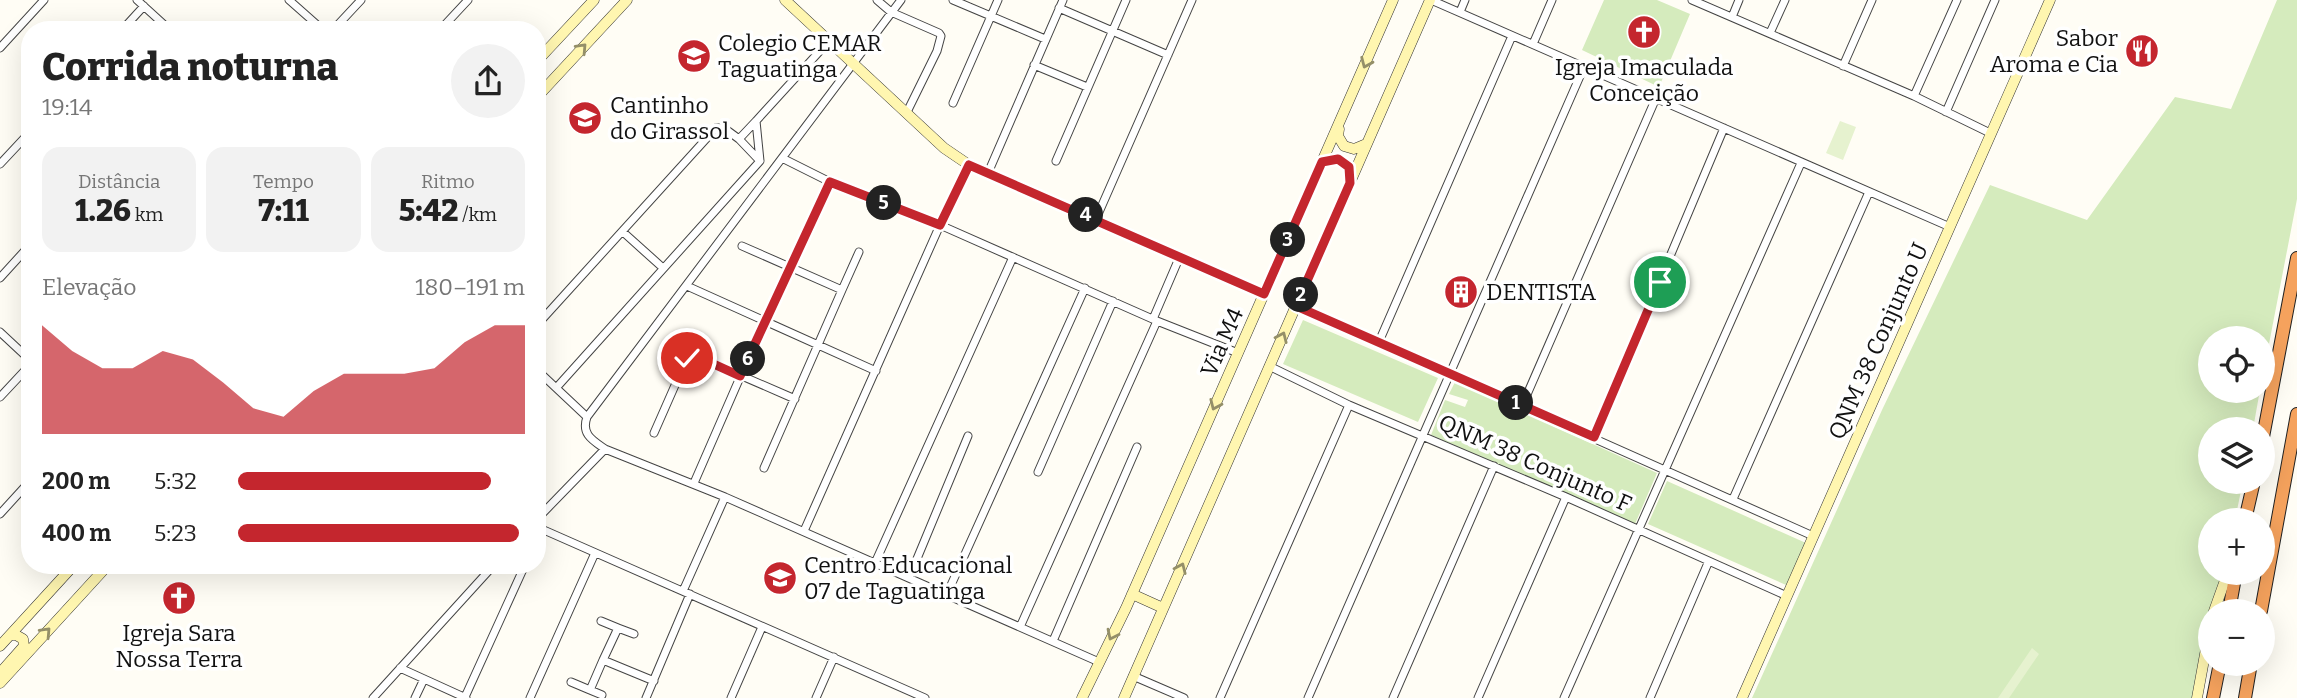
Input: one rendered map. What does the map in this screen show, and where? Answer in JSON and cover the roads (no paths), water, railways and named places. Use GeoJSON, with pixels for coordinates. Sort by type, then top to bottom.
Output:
{"type":"FeatureCollection","features":[{"type":"Feature","properties":{"kind":"highway"},"geometry":{"type":"LineString","coordinates":[[2267,417],[2297,258]]}},
{"type":"Feature","properties":{"kind":"highway"},"geometry":{"type":"LineString","coordinates":[[2263,599],[2297,414]]}},
{"type":"Feature","properties":{"kind":"highway"},"geometry":{"type":"LineString","coordinates":[[2213,698],[2217,676]]}},
{"type":"Feature","properties":{"kind":"highway"},"geometry":{"type":"LineString","coordinates":[[2245,698],[2249,676]]}},
{"type":"Feature","properties":{"kind":"main road"},"geometry":{"type":"LineString","coordinates":[[546,51],[594,0]]}},
{"type":"Feature","properties":{"kind":"main road"},"geometry":{"type":"LineString","coordinates":[[546,87],[627,0]]}},
{"type":"Feature","properties":{"kind":"main road"},"geometry":{"type":"LineString","coordinates":[[785,0],[944,148],[969,165],[1264,294]]}},
{"type":"Feature","properties":{"kind":"main road","name":"Via M4"},"geometry":{"type":"LineString","coordinates":[[1083,698],[1132,594],[1393,0]]}},
{"type":"Feature","properties":{"kind":"main road"},"geometry":{"type":"LineString","coordinates":[[1124,698],[1431,0]]}},
{"type":"Feature","properties":{"kind":"main road","name":"QNM 38 Conjunto U"},"geometry":{"type":"LineString","coordinates":[[1742,698],[2050,0]]}},
{"type":"Feature","properties":{"kind":"main road"},"geometry":{"type":"LineString","coordinates":[[1339,125],[1338,136],[1344,146],[1354,149],[1366,144]]}},
{"type":"Feature","properties":{"kind":"main road"},"geometry":{"type":"LineString","coordinates":[[1322,162],[1338,159],[1345,162],[1349,167],[1350,183]]}},
{"type":"Feature","properties":{"kind":"main road"},"geometry":{"type":"LineString","coordinates":[[0,646],[66,574]]}},
{"type":"Feature","properties":{"kind":"main road"},"geometry":{"type":"LineString","coordinates":[[0,683],[100,574]]}},
{"type":"Feature","properties":{"kind":"main road"},"geometry":{"type":"LineString","coordinates":[[1132,594],[1163,608]]}},
{"type":"Feature","properties":{"kind":"main road"},"geometry":{"type":"LineString","coordinates":[[0,673],[24,646],[24,641],[19,636],[11,635]]}},
{"type":"Feature","properties":{"kind":"main road"},"geometry":{"type":"LineString","coordinates":[[2197,698],[2201,676]]}},
{"type":"Feature","properties":{"kind":"street"},"geometry":{"type":"LineString","coordinates":[[25,21],[44,0]]}},
{"type":"Feature","properties":{"kind":"street"},"geometry":{"type":"LineString","coordinates":[[137,0],[160,21]]}},
{"type":"Feature","properties":{"kind":"street"},"geometry":{"type":"LineString","coordinates":[[289,0],[313,21]]}},
{"type":"Feature","properties":{"kind":"street"},"geometry":{"type":"LineString","coordinates":[[341,21],[361,0]]}},
{"type":"Feature","properties":{"kind":"street"},"geometry":{"type":"LineString","coordinates":[[448,21],[468,0]]}},
{"type":"Feature","properties":{"kind":"street"},"geometry":{"type":"LineString","coordinates":[[877,0],[891,12],[942,36],[907,112]]}},
{"type":"Feature","properties":{"kind":"street"},"geometry":{"type":"LineString","coordinates":[[901,0],[587,417],[585,432],[605,449],[694,483],[1099,662]]}},
{"type":"Feature","properties":{"kind":"street"},"geometry":{"type":"LineString","coordinates":[[953,0],[1045,39]]}},
{"type":"Feature","properties":{"kind":"street"},"geometry":{"type":"LineString","coordinates":[[953,103],[999,0]]}},
{"type":"Feature","properties":{"kind":"street"},"geometry":{"type":"LineString","coordinates":[[988,173],[1063,0]]}},
{"type":"Feature","properties":{"kind":"street"},"geometry":{"type":"LineString","coordinates":[[1056,161],[1126,0]]}},
{"type":"Feature","properties":{"kind":"street"},"geometry":{"type":"LineString","coordinates":[[1096,219],[1192,0]]}},
{"type":"Feature","properties":{"kind":"street"},"geometry":{"type":"LineString","coordinates":[[1431,0],[1950,227]]}},
{"type":"Feature","properties":{"kind":"street"},"geometry":{"type":"LineString","coordinates":[[1460,12],[1465,0]]}},
{"type":"Feature","properties":{"kind":"street"},"geometry":{"type":"LineString","coordinates":[[1533,44],[1552,0]]}},
{"type":"Feature","properties":{"kind":"street"},"geometry":{"type":"LineString","coordinates":[[1732,17],[1739,0]]}},
{"type":"Feature","properties":{"kind":"street"},"geometry":{"type":"LineString","coordinates":[[1770,33],[1785,0]]}},
{"type":"Feature","properties":{"kind":"street"},"geometry":{"type":"LineString","coordinates":[[1843,66],[1872,0]]}},
{"type":"Feature","properties":{"kind":"street"},"geometry":{"type":"LineString","coordinates":[[1914,96],[1957,0]]}},
{"type":"Feature","properties":{"kind":"street"},"geometry":{"type":"LineString","coordinates":[[1946,112],[1995,0]]}},
{"type":"Feature","properties":{"kind":"street"},"geometry":{"type":"LineString","coordinates":[[1697,1],[1914,96],[1990,133]]}},
{"type":"Feature","properties":{"kind":"street"},"geometry":{"type":"LineString","coordinates":[[130,21],[144,6]]}},
{"type":"Feature","properties":{"kind":"street"},"geometry":{"type":"LineString","coordinates":[[1059,8],[1168,55]]}},
{"type":"Feature","properties":{"kind":"street"},"geometry":{"type":"LineString","coordinates":[[0,48],[21,25]]}},
{"type":"Feature","properties":{"kind":"street"},"geometry":{"type":"LineString","coordinates":[[1378,344],[1512,36]]}},
{"type":"Feature","properties":{"kind":"street"},"geometry":{"type":"LineString","coordinates":[[739,139],[829,41]]}},
{"type":"Feature","properties":{"kind":"street"},"geometry":{"type":"LineString","coordinates":[[1034,65],[1087,87]]}},
{"type":"Feature","properties":{"kind":"street"},"geometry":{"type":"LineString","coordinates":[[1308,698],[1584,67]]}},
{"type":"Feature","properties":{"kind":"street"},"geometry":{"type":"LineString","coordinates":[[1522,406],[1656,98]]}},
{"type":"Feature","properties":{"kind":"street"},"geometry":{"type":"LineString","coordinates":[[557,387],[760,161],[756,121]]}},
{"type":"Feature","properties":{"kind":"street"},"geometry":{"type":"LineString","coordinates":[[546,315],[716,128],[724,128],[739,139],[760,161]]}},
{"type":"Feature","properties":{"kind":"street"},"geometry":{"type":"LineString","coordinates":[[1594,437],[1686,224],[1724,128]]}},
{"type":"Feature","properties":{"kind":"street"},"geometry":{"type":"LineString","coordinates":[[0,164],[21,142]]}},
{"type":"Feature","properties":{"kind":"street"},"geometry":{"type":"LineString","coordinates":[[782,158],[830,182],[940,225],[1238,354]]}},
{"type":"Feature","properties":{"kind":"street"},"geometry":{"type":"LineString","coordinates":[[1564,698],[1801,163]]}},
{"type":"Feature","properties":{"kind":"street"},"geometry":{"type":"LineString","coordinates":[[804,531],[969,165]]}},
{"type":"Feature","properties":{"kind":"street"},"geometry":{"type":"LineString","coordinates":[[694,483],[765,320],[830,182]]}},
{"type":"Feature","properties":{"kind":"street"},"geometry":{"type":"LineString","coordinates":[[1733,499],[1869,192]]}},
{"type":"Feature","properties":{"kind":"street"},"geometry":{"type":"LineString","coordinates":[[622,232],[663,268]]}},
{"type":"Feature","properties":{"kind":"street"},"geometry":{"type":"LineString","coordinates":[[742,246],[842,290]]}},
{"type":"Feature","properties":{"kind":"street"},"geometry":{"type":"LineString","coordinates":[[764,468],[859,252]]}},
{"type":"Feature","properties":{"kind":"street"},"geometry":{"type":"LineString","coordinates":[[0,278],[21,256]]}},
{"type":"Feature","properties":{"kind":"street"},"geometry":{"type":"LineString","coordinates":[[1020,627],[1155,320],[1180,256]]}},
{"type":"Feature","properties":{"kind":"street"},"geometry":{"type":"LineString","coordinates":[[875,563],[1013,257]]}},
{"type":"Feature","properties":{"kind":"street"},"geometry":{"type":"LineString","coordinates":[[687,286],[876,371]]}},
{"type":"Feature","properties":{"kind":"street"},"geometry":{"type":"LineString","coordinates":[[947,594],[1085,288]]}},
{"type":"Feature","properties":{"kind":"street"},"geometry":{"type":"LineString","coordinates":[[1038,472],[1113,301]]}},
{"type":"Feature","properties":{"kind":"street"},"geometry":{"type":"LineString","coordinates":[[1296,306],[1813,536]]}},
{"type":"Feature","properties":{"kind":"street"},"geometry":{"type":"LineString","coordinates":[[0,332],[21,353]]}},
{"type":"Feature","properties":{"kind":"street"},"geometry":{"type":"LineString","coordinates":[[654,433],[690,356],[696,356],[795,399]]}},
{"type":"Feature","properties":{"kind":"street","name":"QNM 38 Conjunto F"},"geometry":{"type":"LineString","coordinates":[[1269,366],[1349,405],[1566,497],[1787,596]]}},
{"type":"Feature","properties":{"kind":"street"},"geometry":{"type":"LineString","coordinates":[[0,397],[21,372]]}},
{"type":"Feature","properties":{"kind":"street"},"geometry":{"type":"LineString","coordinates":[[546,378],[587,417]]}},
{"type":"Feature","properties":{"kind":"street"},"geometry":{"type":"LineString","coordinates":[[1220,698],[1349,405]]}},
{"type":"Feature","properties":{"kind":"street"},"geometry":{"type":"LineString","coordinates":[[909,578],[968,436]]}},
{"type":"Feature","properties":{"kind":"street"},"geometry":{"type":"LineString","coordinates":[[1053,641],[1138,447]]}},
{"type":"Feature","properties":{"kind":"street"},"geometry":{"type":"LineString","coordinates":[[546,510],[605,449]]}},
{"type":"Feature","properties":{"kind":"street"},"geometry":{"type":"LineString","coordinates":[[1393,698],[1494,466]]}},
{"type":"Feature","properties":{"kind":"street"},"geometry":{"type":"LineString","coordinates":[[0,514],[21,491]]}},
{"type":"Feature","properties":{"kind":"street"},"geometry":{"type":"LineString","coordinates":[[646,698],[725,497]]}},
{"type":"Feature","properties":{"kind":"street"},"geometry":{"type":"LineString","coordinates":[[1478,698],[1566,497]]}},
{"type":"Feature","properties":{"kind":"street"},"geometry":{"type":"LineString","coordinates":[[546,531],[834,657],[905,694],[925,698]]}},
{"type":"Feature","properties":{"kind":"street"},"geometry":{"type":"LineString","coordinates":[[530,698],[595,553]]}},
{"type":"Feature","properties":{"kind":"street"},"geometry":{"type":"LineString","coordinates":[[1650,698],[1708,562]]}},
{"type":"Feature","properties":{"kind":"street"},"geometry":{"type":"LineString","coordinates":[[373,698],[486,574]]}},
{"type":"Feature","properties":{"kind":"street"},"geometry":{"type":"LineString","coordinates":[[400,668],[466,697],[521,574]]}},
{"type":"Feature","properties":{"kind":"street"},"geometry":{"type":"LineString","coordinates":[[601,621],[634,634]]}},
{"type":"Feature","properties":{"kind":"street"},"geometry":{"type":"LineString","coordinates":[[731,698],[762,627]]}},
{"type":"Feature","properties":{"kind":"street"},"geometry":{"type":"LineString","coordinates":[[590,690],[618,628]]}},
{"type":"Feature","properties":{"kind":"street"},"geometry":{"type":"LineString","coordinates":[[816,698],[834,657]]}},
{"type":"Feature","properties":{"kind":"street"},"geometry":{"type":"LineString","coordinates":[[603,660],[654,681]]}},
{"type":"Feature","properties":{"kind":"street"},"geometry":{"type":"LineString","coordinates":[[1133,676],[1166,694],[1184,698]]}},
{"type":"Feature","properties":{"kind":"street"},"geometry":{"type":"LineString","coordinates":[[415,698],[424,679]]}},
{"type":"Feature","properties":{"kind":"street"},"geometry":{"type":"LineString","coordinates":[[571,682],[602,695]]}},
{"type":"Feature","properties":{"kind":"place","name":"Igreja Imaculada Conceição"},"geometry":{"type":"Point","coordinates":[1644,32]}},
{"type":"Feature","properties":{"kind":"place","name":"Sabor Aroma e Cia"},"geometry":{"type":"Point","coordinates":[2142,51]}},
{"type":"Feature","properties":{"kind":"place","name":"Colegio CEMAR Taguatinga"},"geometry":{"type":"Point","coordinates":[694,56]}},
{"type":"Feature","properties":{"kind":"place","name":"Cantinho do Girassol"},"geometry":{"type":"Point","coordinates":[585,118]}},
{"type":"Feature","properties":{"kind":"place","name":"DENTISTA"},"geometry":{"type":"Point","coordinates":[1461,292]}},
{"type":"Feature","properties":{"kind":"place","name":"Centro Educacional 07 de Taguatinga"},"geometry":{"type":"Point","coordinates":[780,578]}},
{"type":"Feature","properties":{"kind":"place","name":"Igreja Sara Nossa Terra"},"geometry":{"type":"Point","coordinates":[179,598]}}]}
